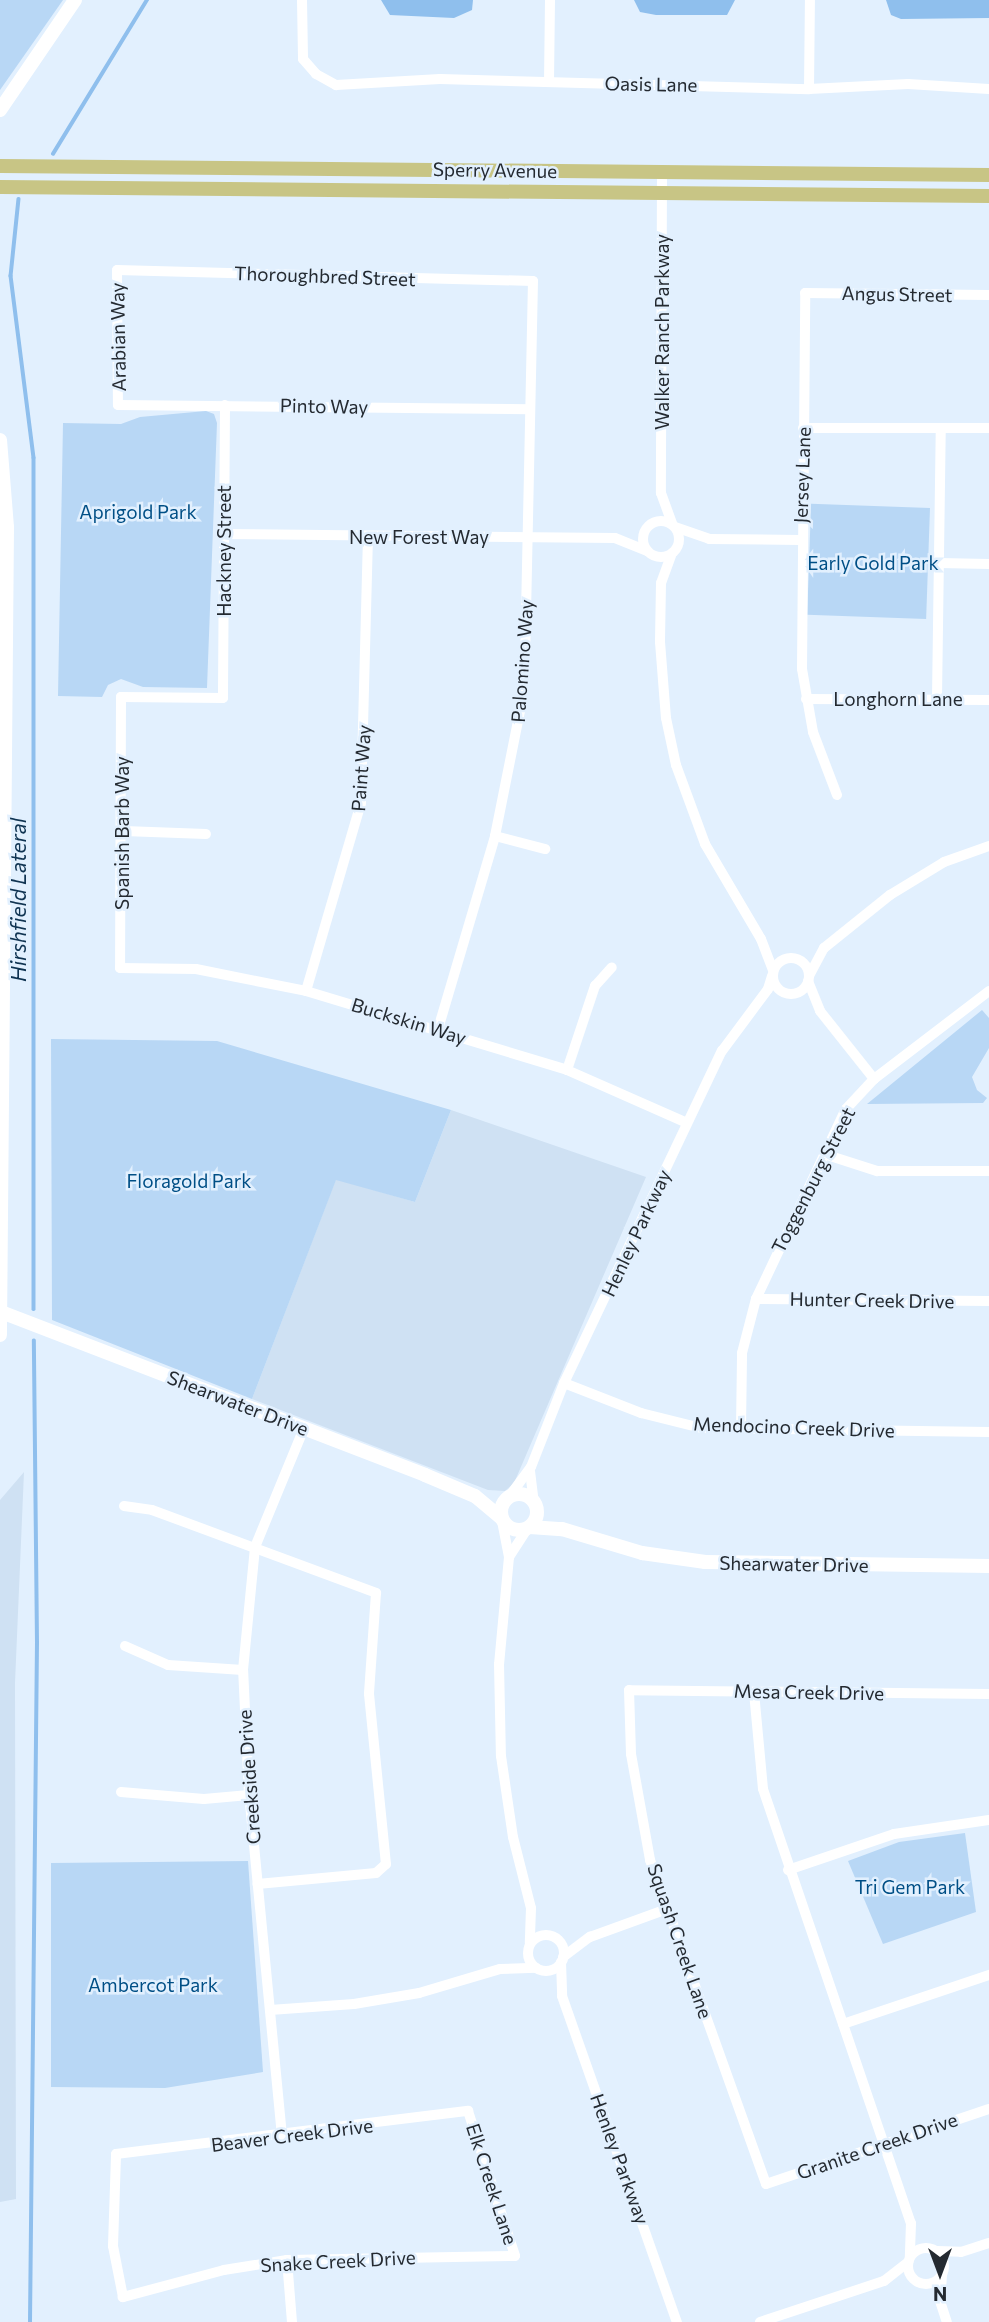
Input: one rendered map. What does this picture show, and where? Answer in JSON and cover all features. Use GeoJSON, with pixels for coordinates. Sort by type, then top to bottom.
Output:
{"type":"FeatureCollection","features":[{"type":"Feature","properties":{"kind":"main road","name":"Sperry Avenue"},"geometry":{"type":"LineString","coordinates":[[0,166],[989,175]]}},
{"type":"Feature","properties":{"kind":"main road","name":"Sperry Avenue"},"geometry":{"type":"LineString","coordinates":[[0,187],[989,196]]}},
{"type":"Feature","properties":{"kind":"street"},"geometry":{"type":"LineString","coordinates":[[0,110],[75,0]]}},
{"type":"Feature","properties":{"kind":"street","name":"Oasis Lane"},"geometry":{"type":"LineString","coordinates":[[302,0],[303,60],[316,74],[336,85],[440,79],[809,89],[908,84],[989,89]]}},
{"type":"Feature","properties":{"kind":"street"},"geometry":{"type":"LineString","coordinates":[[550,0],[550,82]]}},
{"type":"Feature","properties":{"kind":"street"},"geometry":{"type":"LineString","coordinates":[[809,89],[810,0]]}},
{"type":"Feature","properties":{"kind":"street","name":"Walker Ranch Parkway"},"geometry":{"type":"LineString","coordinates":[[662,172],[661,493],[673,526]]}},
{"type":"Feature","properties":{"kind":"street","name":"Thoroughbred Street"},"geometry":{"type":"LineString","coordinates":[[117,270],[533,281]]}},
{"type":"Feature","properties":{"kind":"street","name":"Arabian Way"},"geometry":{"type":"LineString","coordinates":[[117,270],[118,405]]}},
{"type":"Feature","properties":{"kind":"street","name":"Palomino Way"},"geometry":{"type":"LineString","coordinates":[[438,1029],[495,835],[522,699],[533,281]]}},
{"type":"Feature","properties":{"kind":"street","name":"Angus Street"},"geometry":{"type":"LineString","coordinates":[[805,293],[989,295]]}},
{"type":"Feature","properties":{"kind":"street","name":"Jersey Lane"},"geometry":{"type":"LineString","coordinates":[[805,293],[800,633],[806,699],[822,762],[837,795]]}},
{"type":"Feature","properties":{"kind":"street","name":"Pinto Way"},"geometry":{"type":"LineString","coordinates":[[118,405],[530,409]]}},
{"type":"Feature","properties":{"kind":"street","name":"Hackney Street"},"geometry":{"type":"LineString","coordinates":[[121,697],[223,698],[225,405]]}},
{"type":"Feature","properties":{"kind":"street"},"geometry":{"type":"LineString","coordinates":[[803,428],[989,428]]}},
{"type":"Feature","properties":{"kind":"street"},"geometry":{"type":"LineString","coordinates":[[937,698],[941,428]]}},
{"type":"Feature","properties":{"kind":"street"},"geometry":{"type":"LineString","coordinates":[[0,440],[4,527],[0,1335]]}},
{"type":"Feature","properties":{"kind":"street","name":"Walker Ranch Parkway"},"geometry":{"type":"LineString","coordinates":[[648,527],[661,493]]}},
{"type":"Feature","properties":{"kind":"street"},"geometry":{"type":"LineString","coordinates":[[800,540],[709,539],[657,521],[648,527],[644,543],[661,583],[663,692],[679,775],[714,863],[761,939],[778,990],[820,1011]]}},
{"type":"Feature","properties":{"kind":"street"},"geometry":{"type":"LineString","coordinates":[[661,583],[679,539],[673,526]]}},
{"type":"Feature","properties":{"kind":"street","name":"New Forest Way"},"geometry":{"type":"LineString","coordinates":[[224,534],[615,538],[648,527]]}},
{"type":"Feature","properties":{"kind":"street","name":"Paint Way"},"geometry":{"type":"LineString","coordinates":[[306,991],[361,803],[368,537]]}},
{"type":"Feature","properties":{"kind":"street","name":"New Forest Way"},"geometry":{"type":"LineString","coordinates":[[615,538],[650,552]]}},
{"type":"Feature","properties":{"kind":"street"},"geometry":{"type":"LineString","coordinates":[[650,552],[673,552],[709,539]]}},
{"type":"Feature","properties":{"kind":"street"},"geometry":{"type":"LineString","coordinates":[[939,563],[989,564]]}},
{"type":"Feature","properties":{"kind":"street","name":"Spanish Barb Way"},"geometry":{"type":"LineString","coordinates":[[120,968],[124,831],[121,697]]}},
{"type":"Feature","properties":{"kind":"street","name":"Longhorn Lane"},"geometry":{"type":"LineString","coordinates":[[806,699],[989,700]]}},
{"type":"Feature","properties":{"kind":"street"},"geometry":{"type":"LineString","coordinates":[[124,831],[206,834]]}},
{"type":"Feature","properties":{"kind":"street"},"geometry":{"type":"LineString","coordinates":[[495,835],[545,849]]}},
{"type":"Feature","properties":{"kind":"street"},"geometry":{"type":"LineString","coordinates":[[772,974],[790,958],[824,948],[916,877],[989,846]]}},
{"type":"Feature","properties":{"kind":"street"},"geometry":{"type":"LineString","coordinates":[[761,939],[806,966],[820,1011],[874,1079]]}},
{"type":"Feature","properties":{"kind":"street"},"geometry":{"type":"LineString","coordinates":[[754,1007],[791,995],[809,979],[824,948]]}},
{"type":"Feature","properties":{"kind":"street"},"geometry":{"type":"LineString","coordinates":[[567,1070],[595,986],[612,967]]}},
{"type":"Feature","properties":{"kind":"street","name":"Buckskin Way"},"geometry":{"type":"LineString","coordinates":[[120,968],[196,969],[306,991],[567,1070],[687,1123]]}},
{"type":"Feature","properties":{"kind":"street","name":"Henley Parkway"},"geometry":{"type":"LineString","coordinates":[[508,1497],[531,1467],[564,1383],[728,1040],[754,1007],[772,974]]}},
{"type":"Feature","properties":{"kind":"street","name":"Toggenburg Street"},"geometry":{"type":"LineString","coordinates":[[741,1428],[742,1353],[756,1299],[846,1109],[874,1079],[989,991]]}},
{"type":"Feature","properties":{"kind":"street"},"geometry":{"type":"LineString","coordinates":[[824,1154],[877,1171],[989,1171]]}},
{"type":"Feature","properties":{"kind":"street","name":"Hunter Creek Drive"},"geometry":{"type":"LineString","coordinates":[[756,1299],[989,1301]]}},
{"type":"Feature","properties":{"kind":"street","name":"Shearwater Drive"},"geometry":{"type":"LineString","coordinates":[[0,1312],[475,1496],[508,1497]]}},
{"type":"Feature","properties":{"kind":"street","name":"Mendocino Creek Drive"},"geometry":{"type":"LineString","coordinates":[[564,1383],[668,1421],[741,1428],[989,1432]]}},
{"type":"Feature","properties":{"kind":"street","name":"Creekside Drive"},"geometry":{"type":"LineString","coordinates":[[282,2136],[250,1795],[243,1670],[255,1547],[303,1428]]}},
{"type":"Feature","properties":{"kind":"street","name":"Henley Parkway"},"geometry":{"type":"LineString","coordinates":[[531,1467],[529,1489],[534,1503]]}},
{"type":"Feature","properties":{"kind":"street"},"geometry":{"type":"LineString","coordinates":[[509,1557],[536,1518],[534,1503],[522,1494],[508,1497],[502,1505],[509,1557],[499,1664],[500,1742],[511,1827],[531,1908],[529,1946],[539,1969]]}},
{"type":"Feature","properties":{"kind":"street","name":"Shearwater Drive"},"geometry":{"type":"LineString","coordinates":[[475,1496],[502,1520]]}},
{"type":"Feature","properties":{"kind":"street","name":"Shearwater Drive"},"geometry":{"type":"LineString","coordinates":[[534,1503],[562,1529]]}},
{"type":"Feature","properties":{"kind":"street"},"geometry":{"type":"LineString","coordinates":[[124,1506],[152,1510],[376,1593],[369,1694],[384,1867],[376,1873],[258,1884]]}},
{"type":"Feature","properties":{"kind":"street"},"geometry":{"type":"LineString","coordinates":[[502,1520],[513,1530],[529,1527]]}},
{"type":"Feature","properties":{"kind":"street","name":"Shearwater Drive"},"geometry":{"type":"LineString","coordinates":[[529,1527],[562,1529],[642,1553],[705,1562],[989,1566]]}},
{"type":"Feature","properties":{"kind":"street"},"geometry":{"type":"LineString","coordinates":[[125,1646],[168,1665],[243,1670]]}},
{"type":"Feature","properties":{"kind":"street","name":"Mesa Creek Drive"},"geometry":{"type":"LineString","coordinates":[[629,1690],[989,1694]]}},
{"type":"Feature","properties":{"kind":"street","name":"Squash Creek Lane"},"geometry":{"type":"LineString","coordinates":[[629,1690],[639,1804],[667,1909],[766,2183]]}},
{"type":"Feature","properties":{"kind":"street"},"geometry":{"type":"LineString","coordinates":[[754,1692],[763,1789],[788,1870],[911,2222],[935,2250],[943,2272],[942,2308],[947,2322]]}},
{"type":"Feature","properties":{"kind":"street"},"geometry":{"type":"LineString","coordinates":[[121,1792],[204,1799],[250,1795]]}},
{"type":"Feature","properties":{"kind":"street"},"geometry":{"type":"LineString","coordinates":[[788,1870],[894,1835],[989,1820]]}},
{"type":"Feature","properties":{"kind":"street"},"geometry":{"type":"LineString","coordinates":[[531,1908],[563,1946],[562,1960]]}},
{"type":"Feature","properties":{"kind":"street"},"geometry":{"type":"LineString","coordinates":[[270,2010],[419,1993],[500,1969],[553,1969],[590,1937],[667,1909]]}},
{"type":"Feature","properties":{"kind":"street"},"geometry":{"type":"LineString","coordinates":[[500,1969],[529,1946],[553,1936],[590,1937]]}},
{"type":"Feature","properties":{"kind":"street","name":"Henley Parkway"},"geometry":{"type":"LineString","coordinates":[[562,1960],[562,1996],[677,2322]]}},
{"type":"Feature","properties":{"kind":"street","name":"Henley Parkway"},"geometry":{"type":"LineString","coordinates":[[539,1969],[562,1996]]}},
{"type":"Feature","properties":{"kind":"street"},"geometry":{"type":"LineString","coordinates":[[843,2024],[989,1975]]}},
{"type":"Feature","properties":{"kind":"street","name":"Granite Creek Drive"},"geometry":{"type":"LineString","coordinates":[[766,2183],[989,2109]]}},
{"type":"Feature","properties":{"kind":"street","name":"Beaver Creek Drive"},"geometry":{"type":"LineString","coordinates":[[123,2297],[113,2246],[116,2154],[282,2136],[468,2111]]}},
{"type":"Feature","properties":{"kind":"street","name":"Elk Creek Lane"},"geometry":{"type":"LineString","coordinates":[[468,2111],[515,2256]]}},
{"type":"Feature","properties":{"kind":"street"},"geometry":{"type":"LineString","coordinates":[[911,2222],[909,2260],[918,2282],[942,2308]]}},
{"type":"Feature","properties":{"kind":"street"},"geometry":{"type":"LineString","coordinates":[[884,2281],[917,2250],[969,2250],[989,2244]]}},
{"type":"Feature","properties":{"kind":"street"},"geometry":{"type":"LineString","coordinates":[[760,2322],[884,2281],[935,2282],[969,2250]]}},
{"type":"Feature","properties":{"kind":"street","name":"Snake Creek Drive"},"geometry":{"type":"LineString","coordinates":[[123,2297],[224,2270],[288,2260],[515,2256]]}},
{"type":"Feature","properties":{"kind":"street"},"geometry":{"type":"LineString","coordinates":[[288,2260],[292,2322]]}},
{"type":"Feature","properties":{"kind":"shaded area"},"geometry":{"type":"Polygon","coordinates":[[[381,0],[473,0],[472,10],[454,18],[390,15],[381,0]]]}},
{"type":"Feature","properties":{"kind":"shaded area"},"geometry":{"type":"Polygon","coordinates":[[[634,0],[735,0],[727,15],[656,15],[640,12],[634,0]]]}},
{"type":"Feature","properties":{"kind":"shaded area"},"geometry":{"type":"Polygon","coordinates":[[[886,0],[989,0],[989,18],[901,19],[891,15],[886,0]]]}},
{"type":"Feature","properties":{"kind":"shaded area"},"geometry":{"type":"Polygon","coordinates":[[[451,1110],[646,1177],[514,1483],[505,1491],[488,1490],[252,1399],[336,1179],[415,1202],[451,1110]]]}},
{"type":"Feature","properties":{"kind":"shaded area"},"geometry":{"type":"Polygon","coordinates":[[[24,1472],[15,1683],[16,2199],[0,2202],[0,1500],[24,1472]]]}},
{"type":"Feature","properties":{"kind":"green space"},"geometry":{"type":"Polygon","coordinates":[[[0,0],[63,0],[0,90],[0,0]]]}},
{"type":"Feature","properties":{"kind":"green space","name":"Aprigold Park"},"geometry":{"type":"Polygon","coordinates":[[[206,411],[214,414],[217,423],[207,688],[143,687],[121,679],[108,685],[102,697],[58,696],[63,423],[121,424],[140,417],[206,411]]]}},
{"type":"Feature","properties":{"kind":"green space","name":"Early Gold Park"},"geometry":{"type":"Polygon","coordinates":[[[811,504],[930,508],[926,619],[807,615],[811,504]]]}},
{"type":"Feature","properties":{"kind":"green space"},"geometry":{"type":"Polygon","coordinates":[[[982,1010],[989,1018],[989,1048],[972,1077],[977,1090],[987,1098],[983,1103],[867,1104],[982,1010]]]}},
{"type":"Feature","properties":{"kind":"green space","name":"Floragold Park"},"geometry":{"type":"Polygon","coordinates":[[[51,1039],[217,1041],[451,1110],[415,1202],[336,1180],[252,1399],[52,1320],[51,1039]]]}},
{"type":"Feature","properties":{"kind":"green space","name":"Tri Gem Park"},"geometry":{"type":"Polygon","coordinates":[[[965,1833],[976,1912],[883,1944],[848,1861],[899,1842],[965,1833]]]}},
{"type":"Feature","properties":{"kind":"green space","name":"Ambercot Park"},"geometry":{"type":"Polygon","coordinates":[[[248,1861],[263,2072],[165,2088],[51,2087],[51,1863],[248,1861]]]}},
{"type":"Feature","properties":{"kind":"waterway","name":"Hirshfield Lateral"},"geometry":{"type":"LineString","coordinates":[[53,154],[147,0]]}},
{"type":"Feature","properties":{"kind":"waterway","name":"Hirshfield Lateral"},"geometry":{"type":"LineString","coordinates":[[19,199],[11,276],[34,458],[34,1309]]}},
{"type":"Feature","properties":{"kind":"waterway"},"geometry":{"type":"LineString","coordinates":[[30,2322],[37,1643],[34,1341]]}}]}
